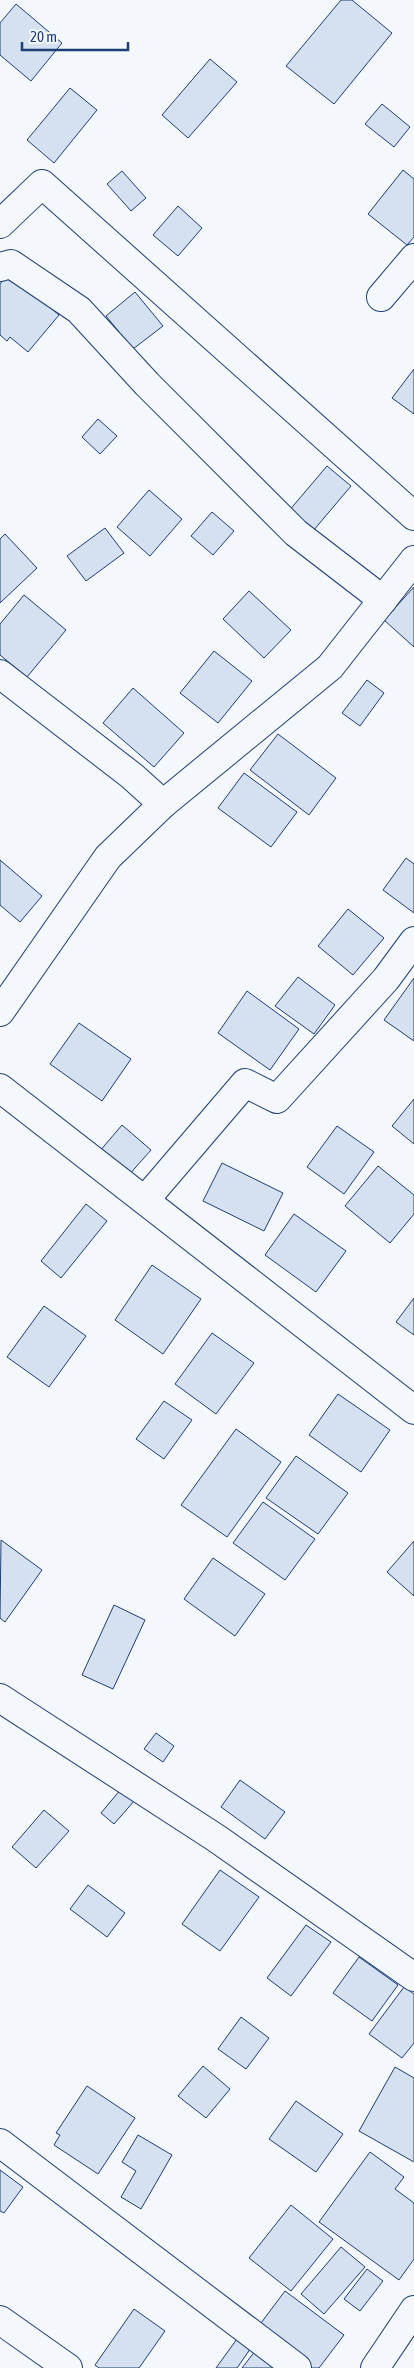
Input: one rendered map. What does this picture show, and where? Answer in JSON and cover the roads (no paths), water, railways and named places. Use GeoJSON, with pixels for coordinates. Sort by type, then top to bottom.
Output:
{"type":"FeatureCollection","features":[{"type":"Feature","properties":{"kind":"street"},"geometry":{"type":"LineString","coordinates":[[0,224],[42,184],[414,516]]}},
{"type":"Feature","properties":{"kind":"street"},"geometry":{"type":"LineString","coordinates":[[380,297],[414,258]]}},
{"type":"Feature","properties":{"kind":"street"},"geometry":{"type":"LineString","coordinates":[[0,267],[11,264],[80,310],[147,384],[296,534],[383,600]]}},
{"type":"Feature","properties":{"kind":"street"},"geometry":{"type":"LineString","coordinates":[[0,1012],[108,857],[163,804],[330,667],[414,560]]}},
{"type":"Feature","properties":{"kind":"street"},"geometry":{"type":"LineString","coordinates":[[0,674],[132,776],[163,804]]}},
{"type":"Feature","properties":{"kind":"street"},"geometry":{"type":"LineString","coordinates":[[145,1200],[245,1083],[277,1099],[386,979],[414,941]]}},
{"type":"Feature","properties":{"kind":"street"},"geometry":{"type":"LineString","coordinates":[[0,1088],[414,1410]]}},
{"type":"Feature","properties":{"kind":"street"},"geometry":{"type":"LineString","coordinates":[[0,1698],[216,1838],[414,1977]]}},
{"type":"Feature","properties":{"kind":"street"},"geometry":{"type":"LineString","coordinates":[[0,2143],[297,2368]]}},
{"type":"Feature","properties":{"kind":"street"},"geometry":{"type":"LineString","coordinates":[[375,2368],[414,2310]]}},
{"type":"Feature","properties":{"kind":"street"},"geometry":{"type":"LineString","coordinates":[[0,2320],[68,2368]]}}]}
